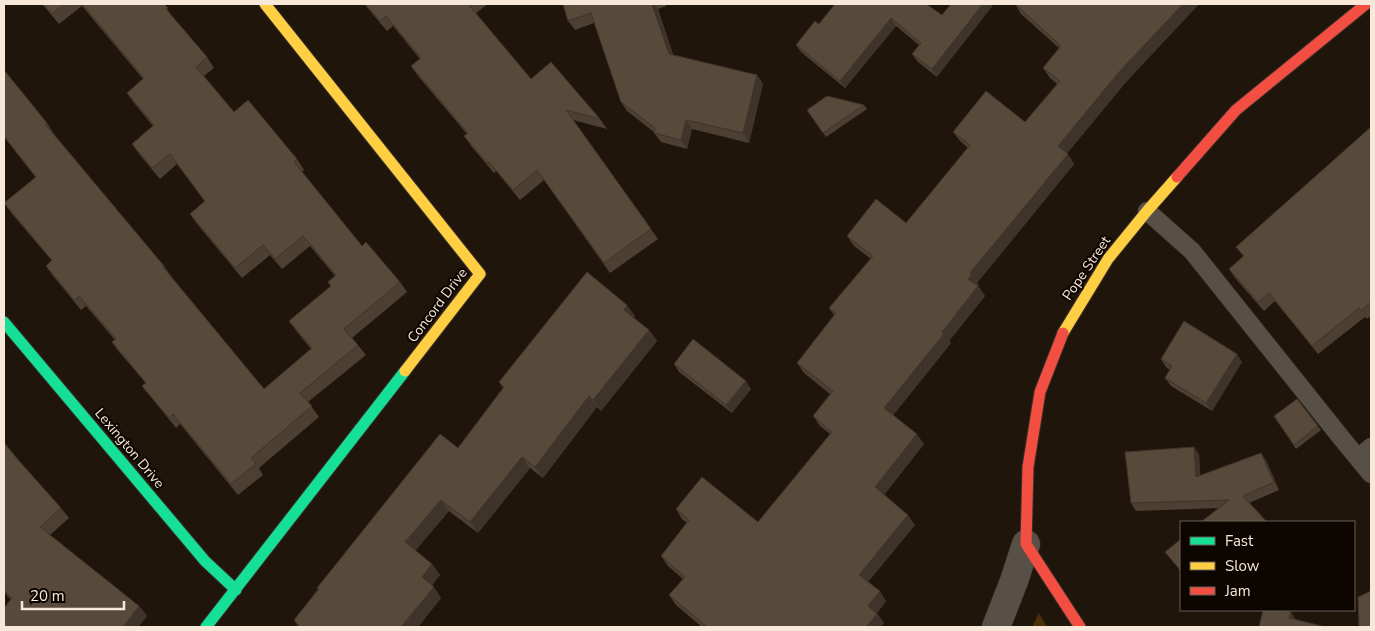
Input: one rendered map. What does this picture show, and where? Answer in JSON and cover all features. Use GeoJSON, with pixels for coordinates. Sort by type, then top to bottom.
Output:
{"type":"FeatureCollection","features":[{"type":"Feature","properties":{"kind":"street","name":"Concord Drive"},"geometry":{"type":"LineString","coordinates":[[206,627],[480,274],[264,4]]}},
{"type":"Feature","properties":{"kind":"street","name":"Pope Street"},"geometry":{"type":"LineString","coordinates":[[1026,544],[1028,467],[1040,392],[1064,328],[1108,259],[1147,210],[1236,110],[1366,4]]}},
{"type":"Feature","properties":{"kind":"street","name":"Lexington Drive"},"geometry":{"type":"LineString","coordinates":[[4,322],[205,561],[236,590]]}},
{"type":"Feature","properties":{"kind":"street"},"geometry":{"type":"LineString","coordinates":[[996,627],[1026,544]]}},
{"type":"Feature","properties":{"kind":"street"},"geometry":{"type":"LineString","coordinates":[[1026,544],[1080,627]]}},
{"type":"Feature","properties":{"kind":"lane"},"geometry":{"type":"LineString","coordinates":[[1147,210],[1192,251],[1343,440],[1365,453],[1371,474]]}},
{"type":"Feature","properties":{"kind":"shaded area"},"geometry":{"type":"Polygon","coordinates":[[[1039,613],[1047,627],[1032,627],[1039,613]]]}},
{"type":"Feature","properties":{"kind":"building"},"geometry":{"type":"Polygon","coordinates":[[[43,4],[64,4],[52,14],[43,4]]]}},
{"type":"Feature","properties":{"kind":"building"},"geometry":{"type":"Polygon","coordinates":[[[82,4],[164,4],[168,8],[166,9],[207,57],[196,67],[234,112],[248,100],[297,159],[294,162],[362,246],[366,242],[400,282],[344,329],[358,345],[300,393],[312,406],[251,458],[256,464],[231,484],[173,414],[169,418],[142,386],[146,383],[112,342],[116,339],[79,296],[74,300],[46,266],[52,260],[4,203],[36,177],[4,136],[4,70],[47,123],[45,124],[264,389],[312,348],[289,321],[331,286],[328,282],[336,275],[303,236],[275,259],[263,245],[235,268],[190,214],[205,201],[170,154],[152,168],[132,144],[154,125],[127,93],[144,78],[82,4]]]}},
{"type":"Feature","properties":{"kind":"building"},"geometry":{"type":"Polygon","coordinates":[[[365,4],[468,4],[531,79],[551,62],[600,119],[566,110],[651,229],[604,263],[537,170],[513,190],[489,162],[487,163],[464,136],[468,133],[411,66],[421,58],[386,16],[380,21],[365,4]]]}},
{"type":"Feature","properties":{"kind":"building"},"geometry":{"type":"Polygon","coordinates":[[[563,4],[652,4],[669,54],[757,75],[743,133],[686,120],[681,140],[654,133],[655,128],[621,102],[591,13],[568,21],[563,4]]]}},
{"type":"Feature","properties":{"kind":"building"},"geometry":{"type":"Polygon","coordinates":[[[835,4],[926,4],[942,15],[951,4],[983,4],[932,69],[912,54],[921,43],[891,18],[840,81],[796,45],[815,21],[819,24],[835,4]]]}},
{"type":"Feature","properties":{"kind":"building"},"geometry":{"type":"Polygon","coordinates":[[[1015,4],[1183,4],[1119,72],[1058,146],[1068,154],[970,273],[972,275],[968,279],[978,286],[942,332],[944,334],[884,408],[917,434],[875,487],[908,515],[859,575],[880,591],[868,606],[877,614],[866,627],[707,627],[669,595],[685,577],[661,556],[689,520],[676,509],[702,477],[758,522],[832,432],[813,416],[833,391],[797,363],[836,313],[829,308],[873,256],[847,236],[876,199],[906,223],[970,145],[953,132],[986,91],[1025,122],[1060,81],[1043,68],[1061,46],[1015,4]]]}},
{"type":"Feature","properties":{"kind":"building"},"geometry":{"type":"Polygon","coordinates":[[[827,96],[864,105],[823,133],[807,110],[827,96]]]}},
{"type":"Feature","properties":{"kind":"building"},"geometry":{"type":"Polygon","coordinates":[[[1371,127],[1371,302],[1361,311],[1359,308],[1312,346],[1269,293],[1258,302],[1229,269],[1244,256],[1236,247],[1371,127]]]}},
{"type":"Feature","properties":{"kind":"building"},"geometry":{"type":"Polygon","coordinates":[[[587,272],[627,305],[624,310],[649,330],[593,400],[589,396],[535,467],[522,457],[470,522],[441,500],[405,542],[432,564],[422,577],[434,587],[401,627],[298,627],[299,625],[294,620],[319,589],[317,588],[440,434],[458,448],[504,387],[499,382],[587,272]]]}},
{"type":"Feature","properties":{"kind":"building"},"geometry":{"type":"Polygon","coordinates":[[[1184,321],[1237,354],[1206,403],[1165,378],[1172,366],[1161,359],[1184,321]]]}},
{"type":"Feature","properties":{"kind":"building"},"geometry":{"type":"Polygon","coordinates":[[[693,339],[746,381],[726,405],[674,364],[693,339]]]}},
{"type":"Feature","properties":{"kind":"building"},"geometry":{"type":"Polygon","coordinates":[[[1297,399],[1318,426],[1294,445],[1274,416],[1297,399]]]}},
{"type":"Feature","properties":{"kind":"building"},"geometry":{"type":"Polygon","coordinates":[[[4,443],[61,508],[40,527],[139,606],[123,627],[4,627],[4,608],[12,598],[4,590],[4,443]]]}},
{"type":"Feature","properties":{"kind":"building"},"geometry":{"type":"Polygon","coordinates":[[[1194,447],[1196,477],[1261,453],[1274,482],[1243,496],[1266,521],[1202,521],[1229,500],[1131,503],[1125,452],[1194,447]]]}},
{"type":"Feature","properties":{"kind":"building"},"geometry":{"type":"Polygon","coordinates":[[[1180,540],[1180,570],[1165,552],[1180,540]]]}},
{"type":"Feature","properties":{"kind":"building"},"geometry":{"type":"Polygon","coordinates":[[[1371,591],[1371,627],[1359,627],[1358,597],[1371,591]]]}},
{"type":"Feature","properties":{"kind":"building"},"geometry":{"type":"Polygon","coordinates":[[[1263,611],[1285,611],[1291,612],[1289,618],[1326,627],[1259,627],[1263,611]]]}},
{"type":"Feature","properties":{"kind":"traffic: fast"},"geometry":{"type":"LineString","coordinates":[[4,322],[205,561],[236,590]]}},
{"type":"Feature","properties":{"kind":"traffic: fast"},"geometry":{"type":"LineString","coordinates":[[206,627],[405,371]]}},
{"type":"Feature","properties":{"kind":"traffic: slow"},"geometry":{"type":"LineString","coordinates":[[265,4],[480,274],[405,371]]}},
{"type":"Feature","properties":{"kind":"traffic: slow"},"geometry":{"type":"LineString","coordinates":[[1063,333],[1108,259],[1177,177]]}},
{"type":"Feature","properties":{"kind":"traffic: jam"},"geometry":{"type":"LineString","coordinates":[[1177,177],[1236,110],[1366,4]]}},
{"type":"Feature","properties":{"kind":"traffic: jam"},"geometry":{"type":"LineString","coordinates":[[1063,333],[1040,392],[1028,467],[1026,544],[1080,627]]}}]}
